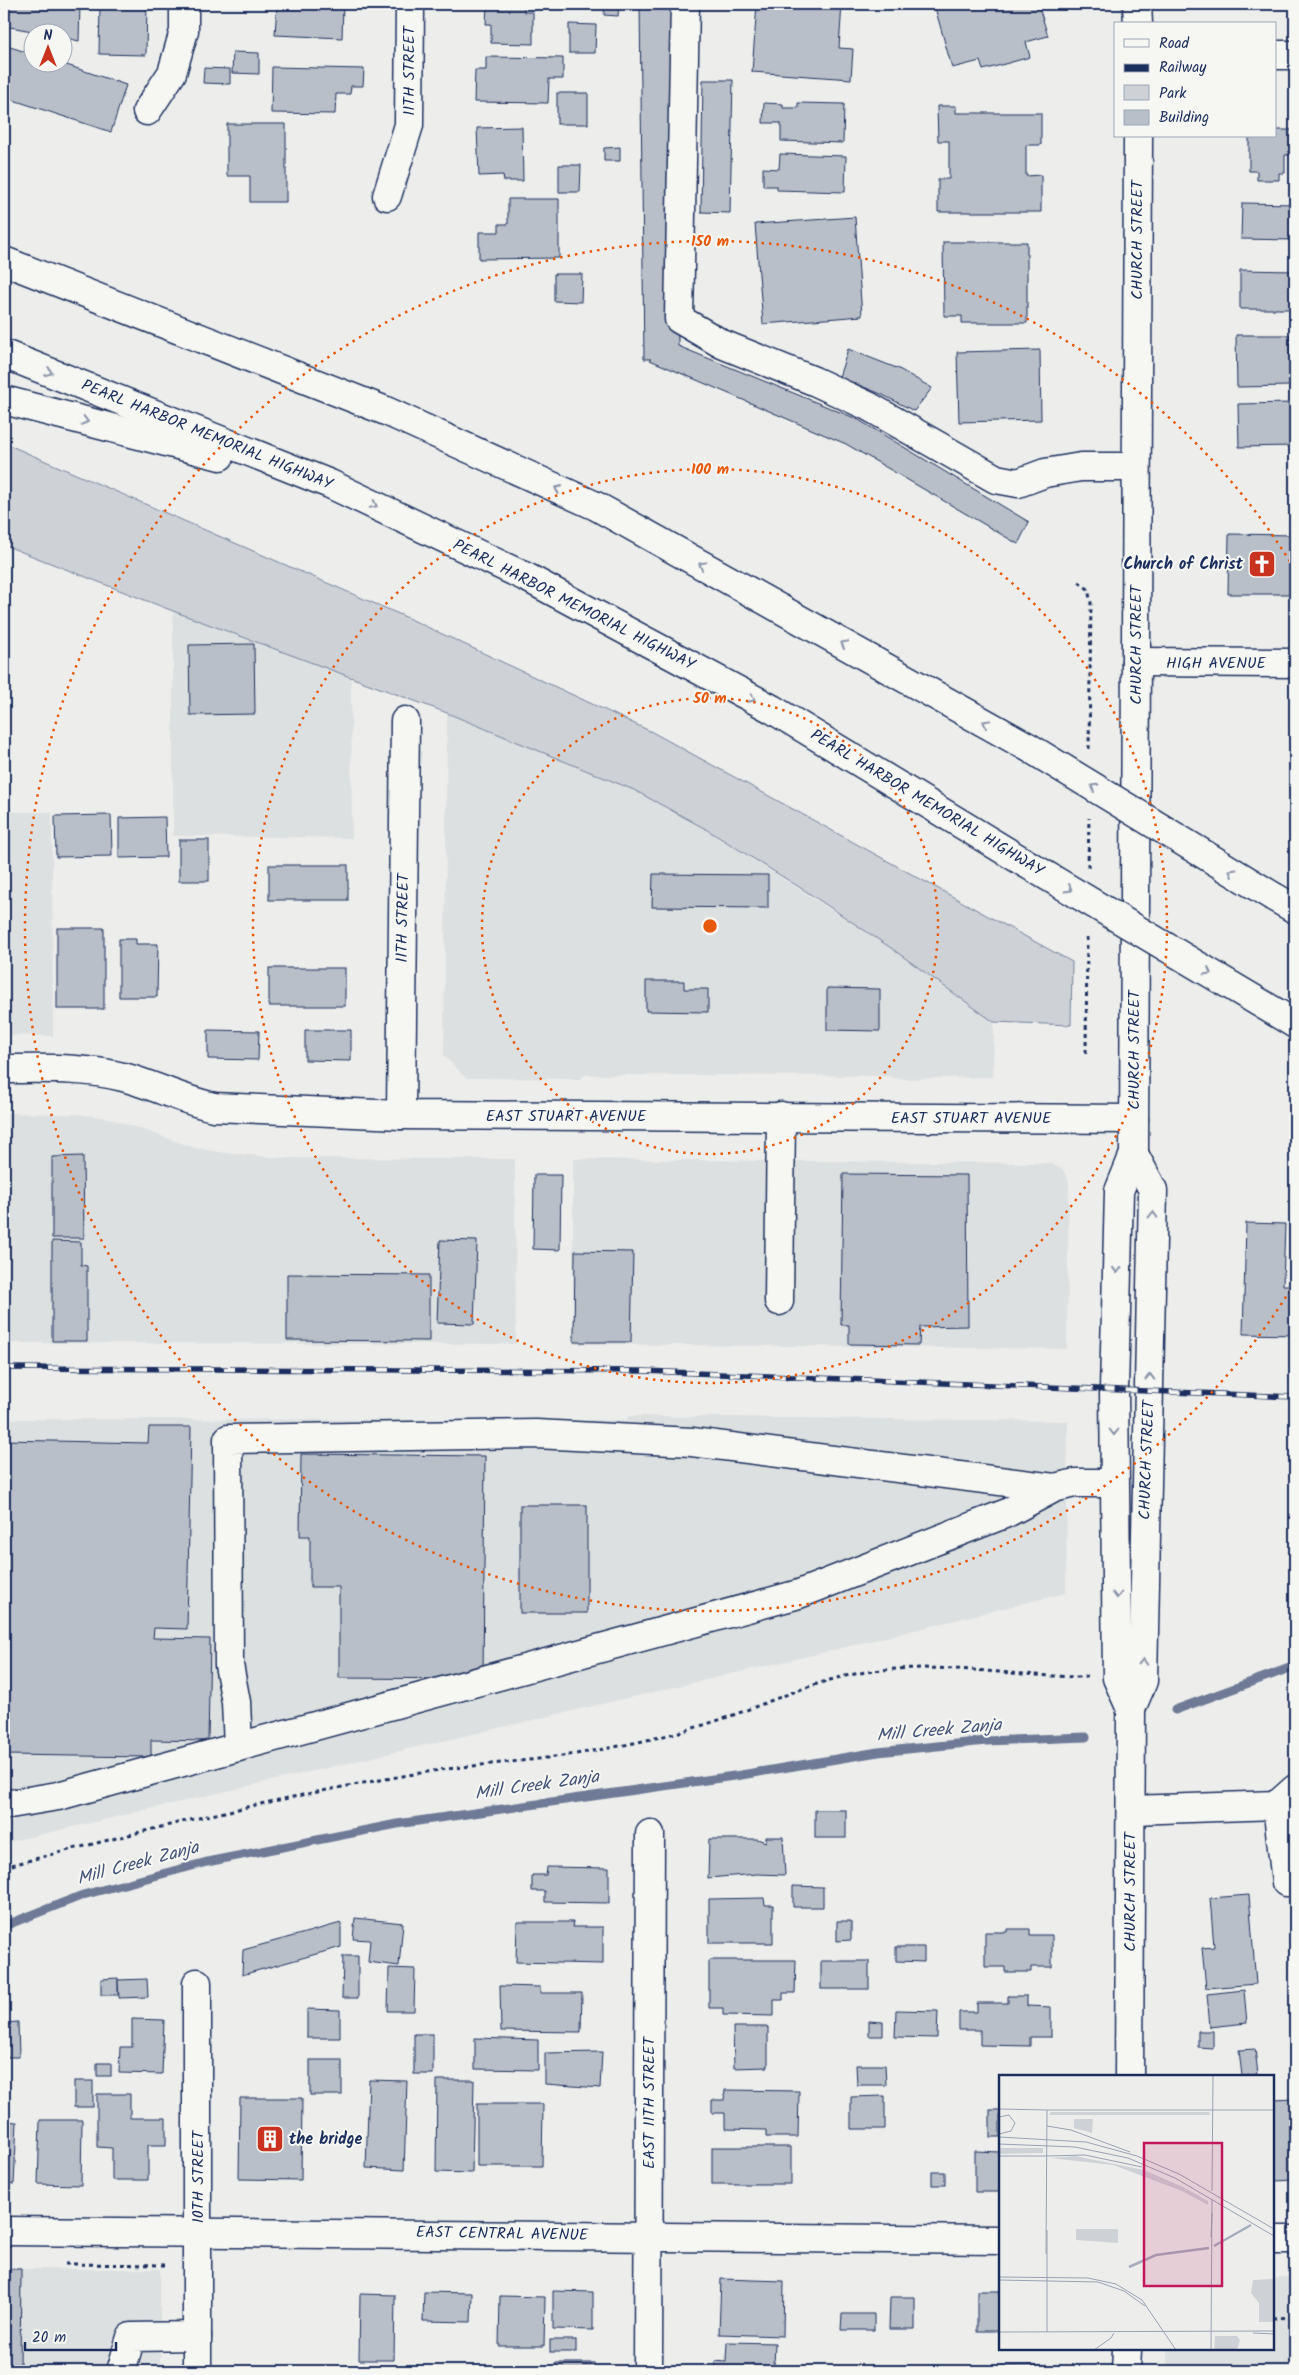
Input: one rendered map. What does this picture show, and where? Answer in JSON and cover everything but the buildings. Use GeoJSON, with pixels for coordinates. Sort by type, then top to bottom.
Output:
{"type":"FeatureCollection","features":[{"type":"Feature","properties":{"kind":"main road"},"geometry":{"type":"LineString","coordinates":[[147,111],[172,73],[184,31],[184,4]]}},
{"type":"Feature","properties":{"kind":"main road","name":"11TH STREET"},"geometry":{"type":"LineString","coordinates":[[387,196],[409,125],[410,4]]}},
{"type":"Feature","properties":{"kind":"main road"},"geometry":{"type":"LineString","coordinates":[[685,4],[679,319],[722,344],[806,378],[868,406],[996,478],[1018,483],[1045,473],[1081,467],[1136,467]]}},
{"type":"Feature","properties":{"kind":"main road"},"geometry":{"type":"LineString","coordinates":[[1137,4],[1138,22]]}},
{"type":"Feature","properties":{"kind":"main road"},"geometry":{"type":"LineString","coordinates":[[1276,55],[1295,55]]}},
{"type":"Feature","properties":{"kind":"main road","name":"CHURCH STREET"},"geometry":{"type":"LineString","coordinates":[[1131,1709],[1117,1678],[1117,1559],[1114,1483],[1119,1191],[1134,1154],[1138,138]]}},
{"type":"Feature","properties":{"kind":"main road"},"geometry":{"type":"LineString","coordinates":[[4,261],[386,411],[596,506],[1028,747],[1285,903]]}},
{"type":"Feature","properties":{"kind":"main road","name":"PEARL HARBOR MEMORIAL HIGHWAY"},"geometry":{"type":"LineString","coordinates":[[4,354],[330,484],[528,578],[772,709],[1286,1018]]}},
{"type":"Feature","properties":{"kind":"main road"},"geometry":{"type":"LineString","coordinates":[[4,400],[330,484]]}},
{"type":"Feature","properties":{"kind":"main road","name":"HIGH AVENUE"},"geometry":{"type":"LineString","coordinates":[[1136,662],[1295,663]]}},
{"type":"Feature","properties":{"kind":"main road","name":"11TH STREET"},"geometry":{"type":"LineString","coordinates":[[401,1115],[405,721]]}},
{"type":"Feature","properties":{"kind":"main road","name":"EAST STUART AVENUE"},"geometry":{"type":"LineString","coordinates":[[4,1069],[82,1071],[122,1077],[187,1101],[214,1107],[401,1115],[1134,1119]]}},
{"type":"Feature","properties":{"kind":"main road"},"geometry":{"type":"LineString","coordinates":[[779,1301],[781,1116]]}},
{"type":"Feature","properties":{"kind":"main road","name":"CHURCH STREET"},"geometry":{"type":"LineString","coordinates":[[1129,2075],[1131,1709],[1143,1681],[1153,1190],[1134,1154]]}},
{"type":"Feature","properties":{"kind":"main road"},"geometry":{"type":"LineString","coordinates":[[238,1747],[236,1702],[229,1665],[228,1439],[536,1434],[692,1442],[1054,1488]]}},
{"type":"Feature","properties":{"kind":"main road"},"geometry":{"type":"LineString","coordinates":[[4,1805],[58,1796],[799,1594],[1007,1513],[1054,1488],[1075,1483],[1114,1483]]}},
{"type":"Feature","properties":{"kind":"main road"},"geometry":{"type":"LineString","coordinates":[[1131,1810],[1286,1797],[1286,1882],[1295,1882]]}},
{"type":"Feature","properties":{"kind":"main road","name":"EAST 11TH STREET"},"geometry":{"type":"LineString","coordinates":[[648,2371],[650,1834]]}},
{"type":"Feature","properties":{"kind":"main road","name":"10TH STREET"},"geometry":{"type":"LineString","coordinates":[[197,1983],[197,2371]]}},
{"type":"Feature","properties":{"kind":"main road","name":"EAST CENTRAL AVENUE"},"geometry":{"type":"LineString","coordinates":[[4,2231],[198,2231],[999,2240]]}},
{"type":"Feature","properties":{"kind":"main road"},"geometry":{"type":"LineString","coordinates":[[1274,2240],[1295,2240]]}},
{"type":"Feature","properties":{"kind":"main road"},"geometry":{"type":"LineString","coordinates":[[121,2371],[131,2337],[198,2336]]}},
{"type":"Feature","properties":{"kind":"main road"},"geometry":{"type":"LineString","coordinates":[[1126,2371],[1127,2350]]}},
{"type":"Feature","properties":{"kind":"path"},"geometry":{"type":"LineString","coordinates":[[4,1867],[119,1837],[329,1790],[434,1771],[536,1761],[663,1736],[724,1718],[813,1685],[860,1673],[908,1668],[948,1668],[1091,1677]]}},
{"type":"Feature","properties":{"kind":"path"},"geometry":{"type":"LineString","coordinates":[[61,2264],[198,2266]]}},
{"type":"Feature","properties":{"kind":"path"},"geometry":{"type":"LineString","coordinates":[[1274,2318],[1295,2317]]}},
{"type":"Feature","properties":{"kind":"shaded area"},"geometry":{"type":"Polygon","coordinates":[[[173,611],[351,676],[352,838],[173,836],[173,611]]]}},
{"type":"Feature","properties":{"kind":"shaded area"},"geometry":{"type":"Polygon","coordinates":[[[447,713],[634,790],[704,828],[891,948],[994,1022],[993,1077],[900,1079],[886,1076],[585,1075],[580,1079],[466,1078],[444,1056],[447,713]]]}},
{"type":"Feature","properties":{"kind":"shaded area"},"geometry":{"type":"Polygon","coordinates":[[[4,812],[52,812],[53,1036],[4,1035],[4,812]]]}},
{"type":"Feature","properties":{"kind":"shaded area"},"geometry":{"type":"Polygon","coordinates":[[[4,1113],[77,1114],[109,1118],[196,1148],[226,1153],[286,1158],[515,1159],[516,1344],[4,1343],[4,1113]]]}},
{"type":"Feature","properties":{"kind":"shaded area"},"geometry":{"type":"Polygon","coordinates":[[[573,1159],[1050,1163],[1063,1170],[1069,1181],[1067,1349],[573,1344],[573,1159]]]}},
{"type":"Feature","properties":{"kind":"shaded area"},"geometry":{"type":"Polygon","coordinates":[[[628,1416],[1068,1421],[1066,1593],[809,1656],[4,1843],[4,1419],[627,1420],[628,1416]]]}},
{"type":"Feature","properties":{"kind":"shaded area"},"geometry":{"type":"Polygon","coordinates":[[[4,2269],[160,2269],[160,2371],[4,2371],[4,2269]]]}},
{"type":"Feature","properties":{"kind":"shaded area"},"geometry":{"type":"Polygon","coordinates":[[[1274,2277],[1295,2277],[1295,2371],[1167,2371],[1167,2350],[1274,2350],[1274,2277]]]}},
{"type":"Feature","properties":{"kind":"green space"},"geometry":{"type":"Polygon","coordinates":[[[4,443],[408,618],[652,732],[1072,962],[1071,1025],[994,1022],[891,948],[804,890],[704,828],[634,790],[447,713],[173,611],[4,545],[4,443]]]}},
{"type":"Feature","properties":{"kind":"waterway","name":"Mill Creek Zanja"},"geometry":{"type":"LineString","coordinates":[[1175,1710],[1295,1666]]}},
{"type":"Feature","properties":{"kind":"waterway","name":"Mill Creek Zanja"},"geometry":{"type":"LineString","coordinates":[[4,1926],[83,1895],[207,1862],[397,1824],[741,1775],[878,1752],[986,1741],[1086,1737]]}},
{"type":"Feature","properties":{"kind":"railway"},"geometry":{"type":"LineString","coordinates":[[4,1368],[644,1371],[1295,1397]]}},
{"type":"Feature","properties":{"kind":"place","name":"Church of Christ"},"geometry":{"type":"Point","coordinates":[1262,564]}},
{"type":"Feature","properties":{"kind":"place","name":"the bridge"},"geometry":{"type":"Point","coordinates":[270,2139]}}]}
